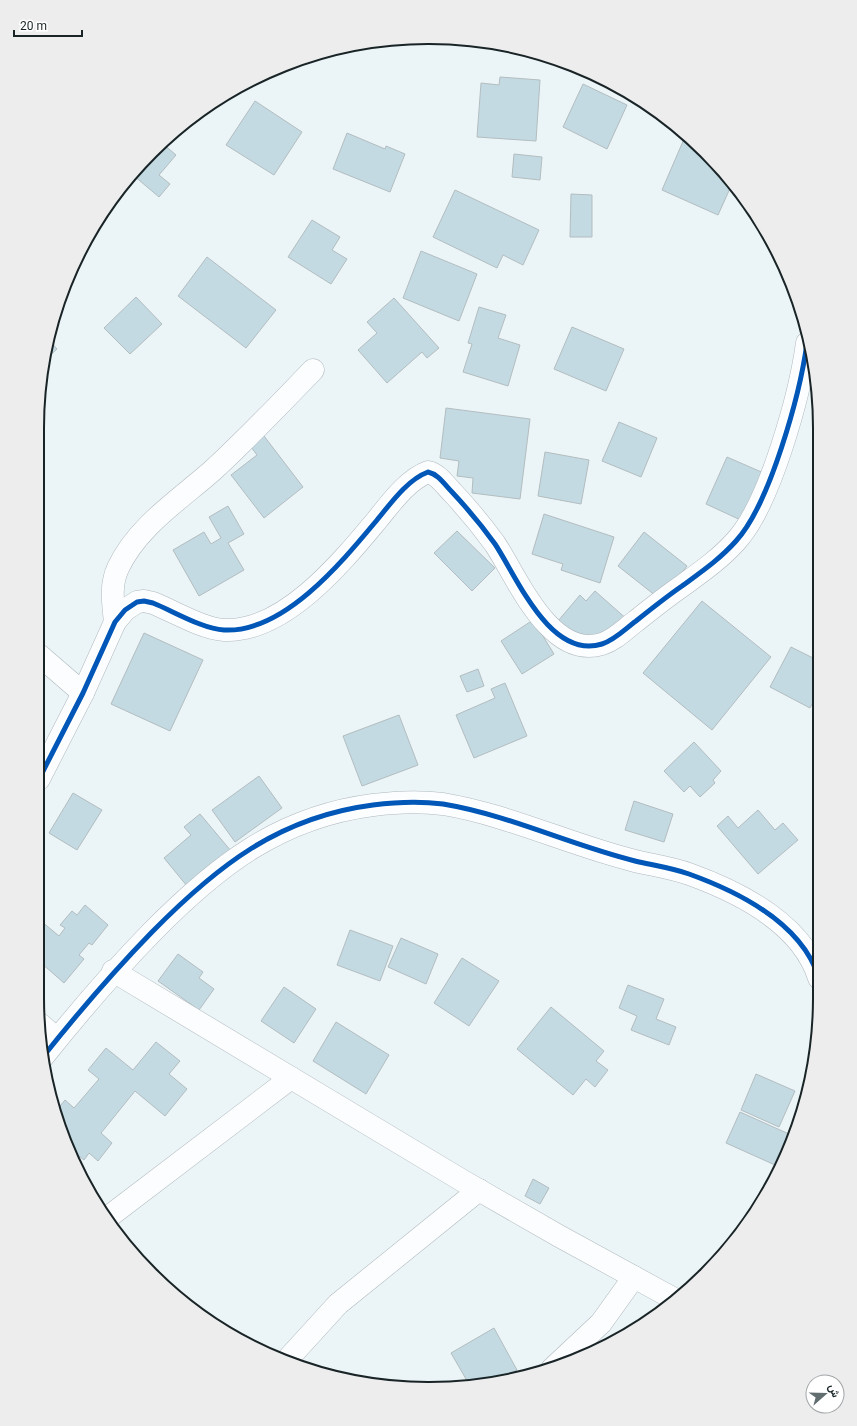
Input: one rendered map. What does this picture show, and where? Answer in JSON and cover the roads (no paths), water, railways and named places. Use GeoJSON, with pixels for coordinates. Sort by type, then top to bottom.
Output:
{"type":"FeatureCollection","features":[{"type":"Feature","properties":{"kind":"street"},"geometry":{"type":"LineString","coordinates":[[44,769],[83,693],[115,622],[132,605],[144,601],[153,603],[206,626],[223,630],[257,626],[278,614],[321,582],[338,566],[410,484],[428,472],[435,475],[459,499],[494,544],[544,621],[556,634],[569,641],[583,645],[600,644],[612,640],[666,597],[716,561],[737,540],[749,522],[764,493],[794,400],[805,350]]}},
{"type":"Feature","properties":{"kind":"street"},"geometry":{"type":"LineString","coordinates":[[115,622],[112,598],[113,582],[124,556],[154,520],[247,438],[313,370]]}},
{"type":"Feature","properties":{"kind":"street"},"geometry":{"type":"LineString","coordinates":[[44,659],[83,693]]}},
{"type":"Feature","properties":{"kind":"street"},"geometry":{"type":"LineString","coordinates":[[47,1051],[113,971],[192,892],[228,863],[256,845],[281,832],[350,808],[390,802],[440,804],[472,810],[626,859],[688,874],[736,895],[788,930],[807,953],[813,966]]}},
{"type":"Feature","properties":{"kind":"street"},"geometry":{"type":"LineString","coordinates":[[113,971],[479,1190],[670,1297]]}},
{"type":"Feature","properties":{"kind":"street"},"geometry":{"type":"LineString","coordinates":[[45,1029],[57,1039]]}},
{"type":"Feature","properties":{"kind":"street"},"geometry":{"type":"LineString","coordinates":[[111,1214],[291,1078]]}},
{"type":"Feature","properties":{"kind":"street"},"geometry":{"type":"LineString","coordinates":[[290,1356],[338,1304],[479,1190]]}},
{"type":"Feature","properties":{"kind":"street"},"geometry":{"type":"LineString","coordinates":[[564,1357],[601,1323],[634,1277]]}}]}
